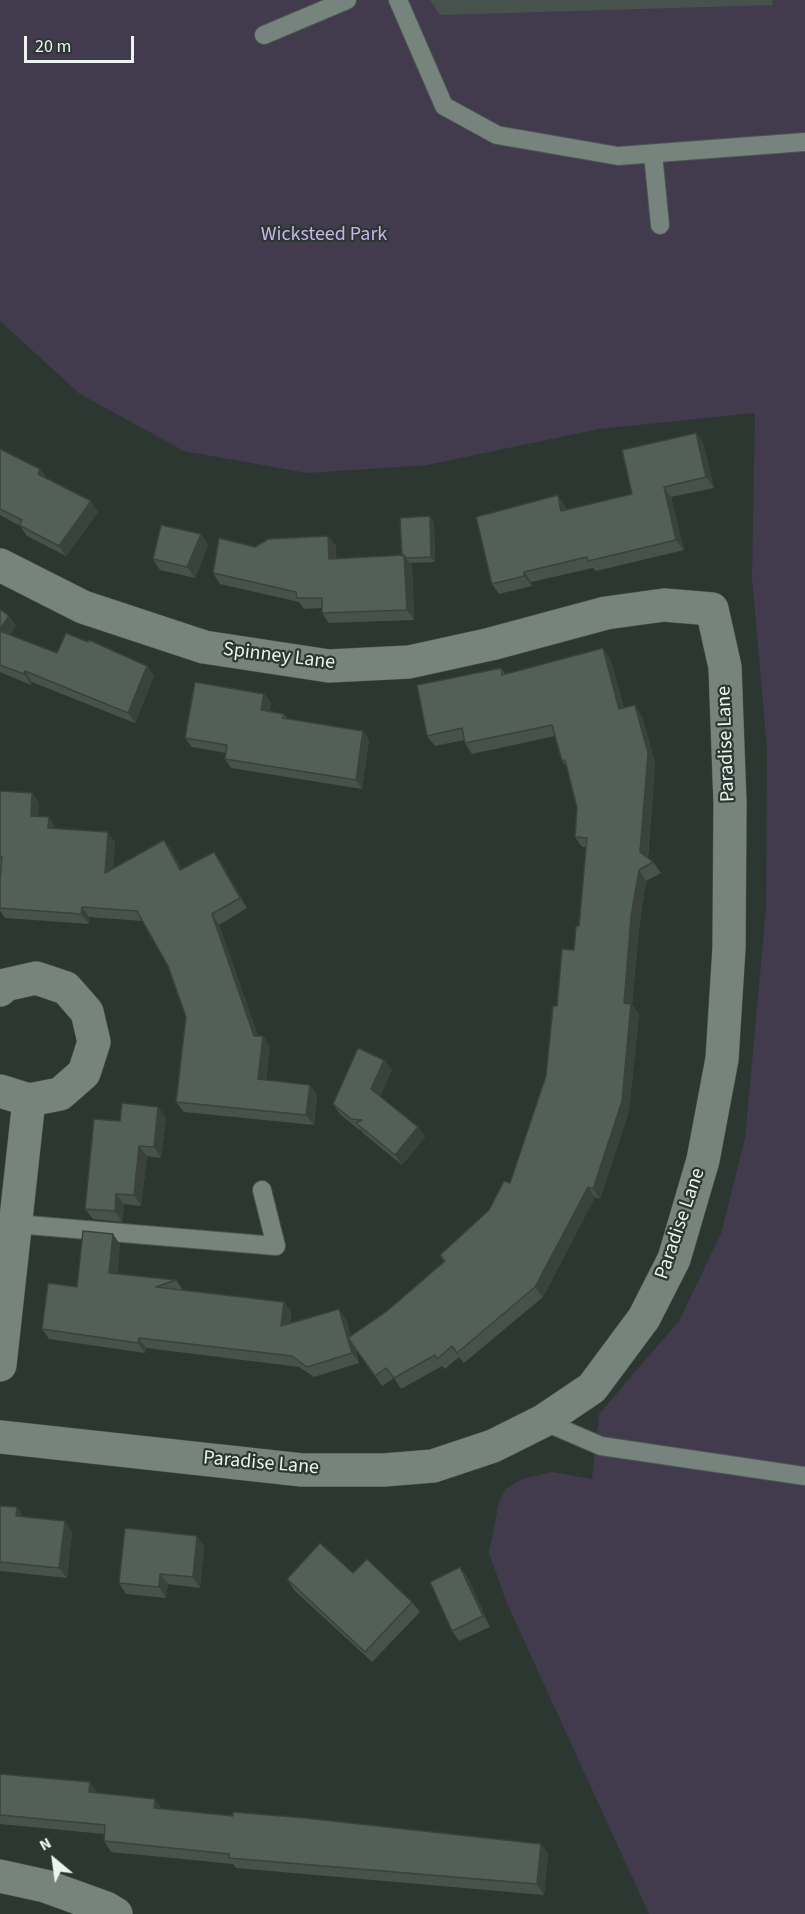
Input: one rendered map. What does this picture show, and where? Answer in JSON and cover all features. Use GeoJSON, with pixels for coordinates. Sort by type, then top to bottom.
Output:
{"type":"FeatureCollection","features":[{"type":"Feature","properties":{"kind":"street","name":"Spinney Lane"},"geometry":{"type":"LineString","coordinates":[[0,565],[83,607],[204,647],[329,666],[409,662],[491,644],[606,613],[664,605],[712,609]]}},
{"type":"Feature","properties":{"kind":"street","name":"Paradise Lane"},"geometry":{"type":"LineString","coordinates":[[0,1437],[302,1470],[384,1470],[433,1466],[493,1446],[543,1421],[592,1388],[644,1318],[674,1259],[703,1160],[722,1059],[729,948],[730,803],[725,667],[712,609]]}},
{"type":"Feature","properties":{"kind":"street"},"geometry":{"type":"LineString","coordinates":[[0,990],[5,985],[36,978],[66,988],[87,1012],[94,1042],[84,1073],[60,1094],[15,1096],[16,1224],[0,1365]]}},
{"type":"Feature","properties":{"kind":"street"},"geometry":{"type":"LineString","coordinates":[[0,1876],[45,1886],[106,1908],[116,1914]]}},
{"type":"Feature","properties":{"kind":"lane"},"geometry":{"type":"LineString","coordinates":[[264,35],[347,0]]}},
{"type":"Feature","properties":{"kind":"lane"},"geometry":{"type":"LineString","coordinates":[[398,0],[444,106],[497,135],[618,156],[805,142]]}},
{"type":"Feature","properties":{"kind":"lane"},"geometry":{"type":"LineString","coordinates":[[653,154],[660,225]]}},
{"type":"Feature","properties":{"kind":"lane"},"geometry":{"type":"LineString","coordinates":[[16,1224],[276,1246],[262,1190]]}},
{"type":"Feature","properties":{"kind":"lane"},"geometry":{"type":"LineString","coordinates":[[543,1421],[601,1446],[805,1476]]}},
{"type":"Feature","properties":{"kind":"green space","name":"Wicksteed Park"},"geometry":{"type":"Polygon","coordinates":[[[0,0],[805,0],[805,1914],[649,1914],[506,1601],[489,1553],[499,1502],[506,1489],[522,1479],[552,1472],[592,1479],[599,1414],[679,1321],[721,1234],[745,1139],[766,909],[767,748],[752,578],[755,413],[599,429],[427,465],[307,473],[184,451],[80,394],[0,321],[0,0]]]}},
{"type":"Feature","properties":{"kind":"building"},"geometry":{"type":"Polygon","coordinates":[[[696,433],[706,477],[664,487],[676,540],[588,561],[587,557],[524,572],[524,576],[492,584],[476,517],[558,495],[561,511],[632,494],[622,450],[696,433]]]}},
{"type":"Feature","properties":{"kind":"building"},"geometry":{"type":"Polygon","coordinates":[[[0,449],[40,469],[38,474],[91,501],[59,546],[19,525],[22,520],[0,509],[0,449]]]}},
{"type":"Feature","properties":{"kind":"building"},"geometry":{"type":"Polygon","coordinates":[[[430,516],[431,557],[406,558],[402,556],[400,518],[430,516]]]}},
{"type":"Feature","properties":{"kind":"building"},"geometry":{"type":"Polygon","coordinates":[[[161,525],[201,534],[187,567],[153,559],[161,525]]]}},
{"type":"Feature","properties":{"kind":"building"},"geometry":{"type":"Polygon","coordinates":[[[328,536],[329,559],[404,555],[407,610],[322,613],[322,598],[297,598],[296,592],[213,573],[219,538],[255,547],[268,539],[328,536]]]}},
{"type":"Feature","properties":{"kind":"building"},"geometry":{"type":"Polygon","coordinates":[[[0,609],[9,616],[0,629],[0,609]]]}},
{"type":"Feature","properties":{"kind":"building"},"geometry":{"type":"Polygon","coordinates":[[[0,631],[57,653],[66,633],[88,642],[89,640],[147,666],[128,713],[25,671],[24,674],[0,665],[0,631]]]}},
{"type":"Feature","properties":{"kind":"building"},"geometry":{"type":"Polygon","coordinates":[[[603,648],[619,709],[635,705],[648,753],[640,852],[653,862],[639,870],[631,917],[624,1003],[631,1004],[622,1101],[593,1189],[588,1187],[535,1287],[457,1353],[452,1346],[437,1359],[435,1355],[394,1378],[386,1368],[375,1376],[348,1338],[387,1311],[445,1261],[440,1255],[489,1210],[504,1181],[510,1183],[546,1076],[553,1006],[557,1006],[562,949],[574,950],[576,926],[579,926],[587,838],[575,837],[577,808],[565,760],[562,761],[552,725],[465,743],[462,728],[427,736],[417,685],[501,668],[502,675],[603,648]]]}},
{"type":"Feature","properties":{"kind":"building"},"geometry":{"type":"Polygon","coordinates":[[[195,682],[264,694],[261,710],[284,714],[283,718],[363,731],[356,780],[225,759],[227,745],[185,738],[195,682]]]}},
{"type":"Feature","properties":{"kind":"building"},"geometry":{"type":"Polygon","coordinates":[[[0,792],[32,793],[31,816],[49,817],[48,828],[108,832],[105,873],[164,840],[180,870],[214,852],[240,898],[212,914],[254,1036],[263,1036],[258,1079],[310,1085],[306,1115],[176,1102],[186,1017],[168,966],[137,911],[82,907],[81,914],[0,908],[2,857],[0,858],[0,792]]]}},
{"type":"Feature","properties":{"kind":"building"},"geometry":{"type":"Polygon","coordinates":[[[358,1048],[384,1060],[371,1089],[418,1127],[395,1155],[356,1123],[362,1120],[351,1119],[333,1104],[358,1048]]]}},
{"type":"Feature","properties":{"kind":"building"},"geometry":{"type":"Polygon","coordinates":[[[122,1103],[158,1107],[154,1147],[139,1146],[134,1195],[116,1194],[115,1211],[85,1209],[94,1119],[120,1121],[122,1103]]]}},
{"type":"Feature","properties":{"kind":"building"},"geometry":{"type":"Polygon","coordinates":[[[83,1231],[113,1234],[109,1273],[176,1280],[156,1287],[284,1302],[281,1326],[339,1309],[352,1353],[307,1367],[292,1356],[139,1338],[138,1343],[42,1329],[48,1283],[77,1287],[83,1231]]]}},
{"type":"Feature","properties":{"kind":"building"},"geometry":{"type":"Polygon","coordinates":[[[0,1506],[17,1507],[16,1516],[65,1521],[59,1568],[0,1562],[0,1506]]]}},
{"type":"Feature","properties":{"kind":"building"},"geometry":{"type":"Polygon","coordinates":[[[125,1528],[197,1536],[193,1577],[160,1574],[159,1587],[119,1583],[125,1528]]]}},
{"type":"Feature","properties":{"kind":"building"},"geometry":{"type":"Polygon","coordinates":[[[320,1543],[353,1573],[367,1559],[412,1602],[365,1652],[287,1579],[320,1543]]]}},
{"type":"Feature","properties":{"kind":"building"},"geometry":{"type":"Polygon","coordinates":[[[460,1567],[483,1616],[452,1631],[430,1582],[460,1567]]]}},
{"type":"Feature","properties":{"kind":"building"},"geometry":{"type":"Polygon","coordinates":[[[0,1774],[90,1782],[89,1792],[155,1799],[154,1808],[233,1816],[233,1812],[305,1818],[541,1844],[537,1884],[229,1858],[229,1854],[104,1841],[105,1825],[0,1815],[0,1774]]]}}]}
